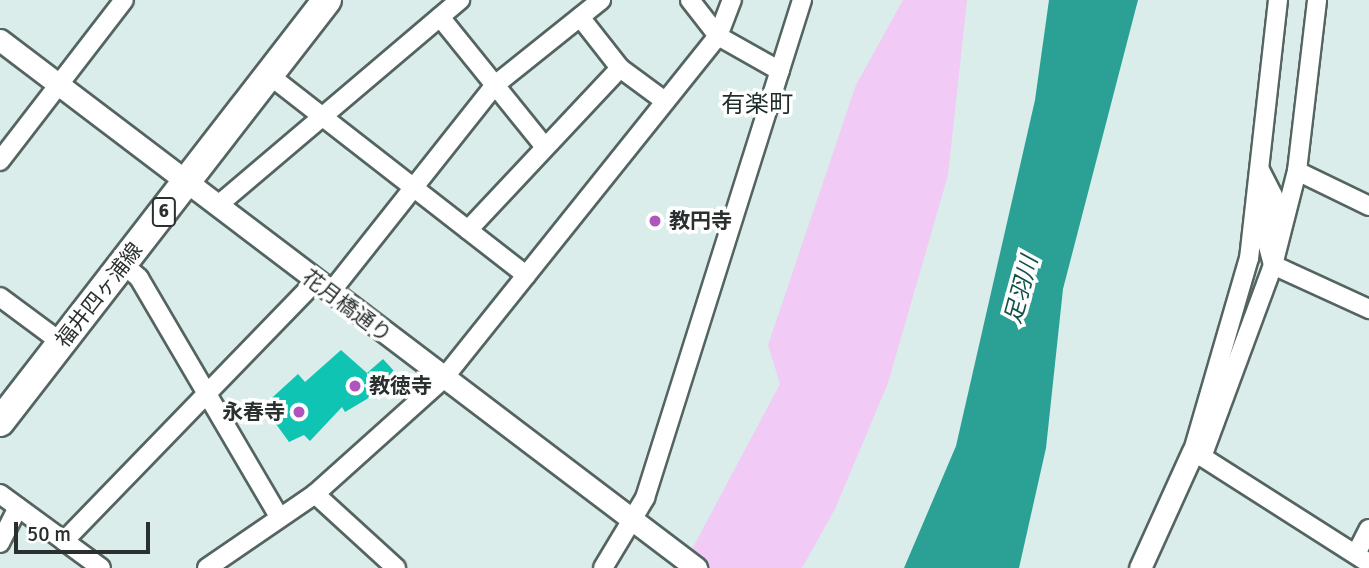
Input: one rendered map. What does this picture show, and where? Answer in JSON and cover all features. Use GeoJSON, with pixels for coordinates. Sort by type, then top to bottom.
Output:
{"type":"FeatureCollection","features":[{"type":"Feature","properties":{"kind":"main road","name":"福井四ヶ浦線"},"geometry":{"type":"LineString","coordinates":[[0,422],[327,0]]}},
{"type":"Feature","properties":{"kind":"street"},"geometry":{"type":"LineString","coordinates":[[3,152],[124,0]]}},
{"type":"Feature","properties":{"kind":"street"},"geometry":{"type":"LineString","coordinates":[[216,206],[460,0]]}},
{"type":"Feature","properties":{"kind":"street"},"geometry":{"type":"LineString","coordinates":[[64,541],[206,394],[322,287],[412,186],[495,85],[601,0]]}},
{"type":"Feature","properties":{"kind":"street"},"geometry":{"type":"LineString","coordinates":[[691,0],[718,36],[780,71]]}},
{"type":"Feature","properties":{"kind":"street"},"geometry":{"type":"LineString","coordinates":[[207,568],[227,563],[280,518],[315,494],[443,379],[718,36],[732,0]]}},
{"type":"Feature","properties":{"kind":"street"},"geometry":{"type":"LineString","coordinates":[[603,568],[638,529],[649,485],[802,0]]}},
{"type":"Feature","properties":{"kind":"street"},"geometry":{"type":"LineString","coordinates":[[1198,454],[1249,258],[1278,0]]}},
{"type":"Feature","properties":{"kind":"street"},"geometry":{"type":"LineString","coordinates":[[1140,568],[1198,454],[1273,265],[1297,172],[1317,0]]}},
{"type":"Feature","properties":{"kind":"street"},"geometry":{"type":"LineString","coordinates":[[440,16],[545,147]]}},
{"type":"Feature","properties":{"kind":"street"},"geometry":{"type":"LineString","coordinates":[[580,17],[620,68],[665,101]]}},
{"type":"Feature","properties":{"kind":"street","name":"花月橋通り"},"geometry":{"type":"LineString","coordinates":[[0,40],[638,529],[696,568]]}},
{"type":"Feature","properties":{"kind":"street"},"geometry":{"type":"LineString","coordinates":[[468,230],[620,68]]}},
{"type":"Feature","properties":{"kind":"street"},"geometry":{"type":"LineString","coordinates":[[269,75],[526,275]]}},
{"type":"Feature","properties":{"kind":"street"},"geometry":{"type":"LineString","coordinates":[[1260,170],[1273,196],[1268,246],[1273,265]]}},
{"type":"Feature","properties":{"kind":"street"},"geometry":{"type":"LineString","coordinates":[[1297,172],[1369,206]]}},
{"type":"Feature","properties":{"kind":"street"},"geometry":{"type":"LineString","coordinates":[[123,264],[139,278],[280,518]]}},
{"type":"Feature","properties":{"kind":"street"},"geometry":{"type":"LineString","coordinates":[[1273,265],[1369,309]]}},
{"type":"Feature","properties":{"kind":"street"},"geometry":{"type":"LineString","coordinates":[[0,297],[62,343]]}},
{"type":"Feature","properties":{"kind":"street"},"geometry":{"type":"LineString","coordinates":[[1198,454],[1362,558],[1369,529]]}},
{"type":"Feature","properties":{"kind":"street"},"geometry":{"type":"LineString","coordinates":[[0,494],[101,568]]}},
{"type":"Feature","properties":{"kind":"street"},"geometry":{"type":"LineString","coordinates":[[315,494],[396,568]]}},
{"type":"Feature","properties":{"kind":"street"},"geometry":{"type":"LineString","coordinates":[[0,543],[18,507]]}},
{"type":"Feature","properties":{"kind":"shaded area"},"geometry":{"type":"Polygon","coordinates":[[[903,0],[967,0],[948,175],[888,383],[835,509],[802,568],[682,568],[780,384],[768,345],[856,85],[903,0]]]}},
{"type":"Feature","properties":{"kind":"water","name":"足羽川"},"geometry":{"type":"Polygon","coordinates":[[[1049,0],[1138,0],[1063,289],[1046,448],[1019,568],[904,568],[956,446],[1035,100],[1049,0]]]}},
{"type":"Feature","properties":{"kind":"building"},"geometry":{"type":"Polygon","coordinates":[[[341,350],[367,373],[383,359],[394,371],[367,399],[345,412],[342,407],[310,441],[304,435],[289,442],[263,406],[298,374],[305,382],[341,350]]]}},
{"type":"Feature","properties":{"kind":"place","name":"教円寺"},"geometry":{"type":"Point","coordinates":[655,221]}},
{"type":"Feature","properties":{"kind":"place","name":"教徳寺"},"geometry":{"type":"Point","coordinates":[355,386]}},
{"type":"Feature","properties":{"kind":"place","name":"永春寺"},"geometry":{"type":"Point","coordinates":[299,412]}},
{"type":"Feature","properties":{"kind":"district","name":"有楽町"},"geometry":{"type":"Point","coordinates":[757,105]}}]}
